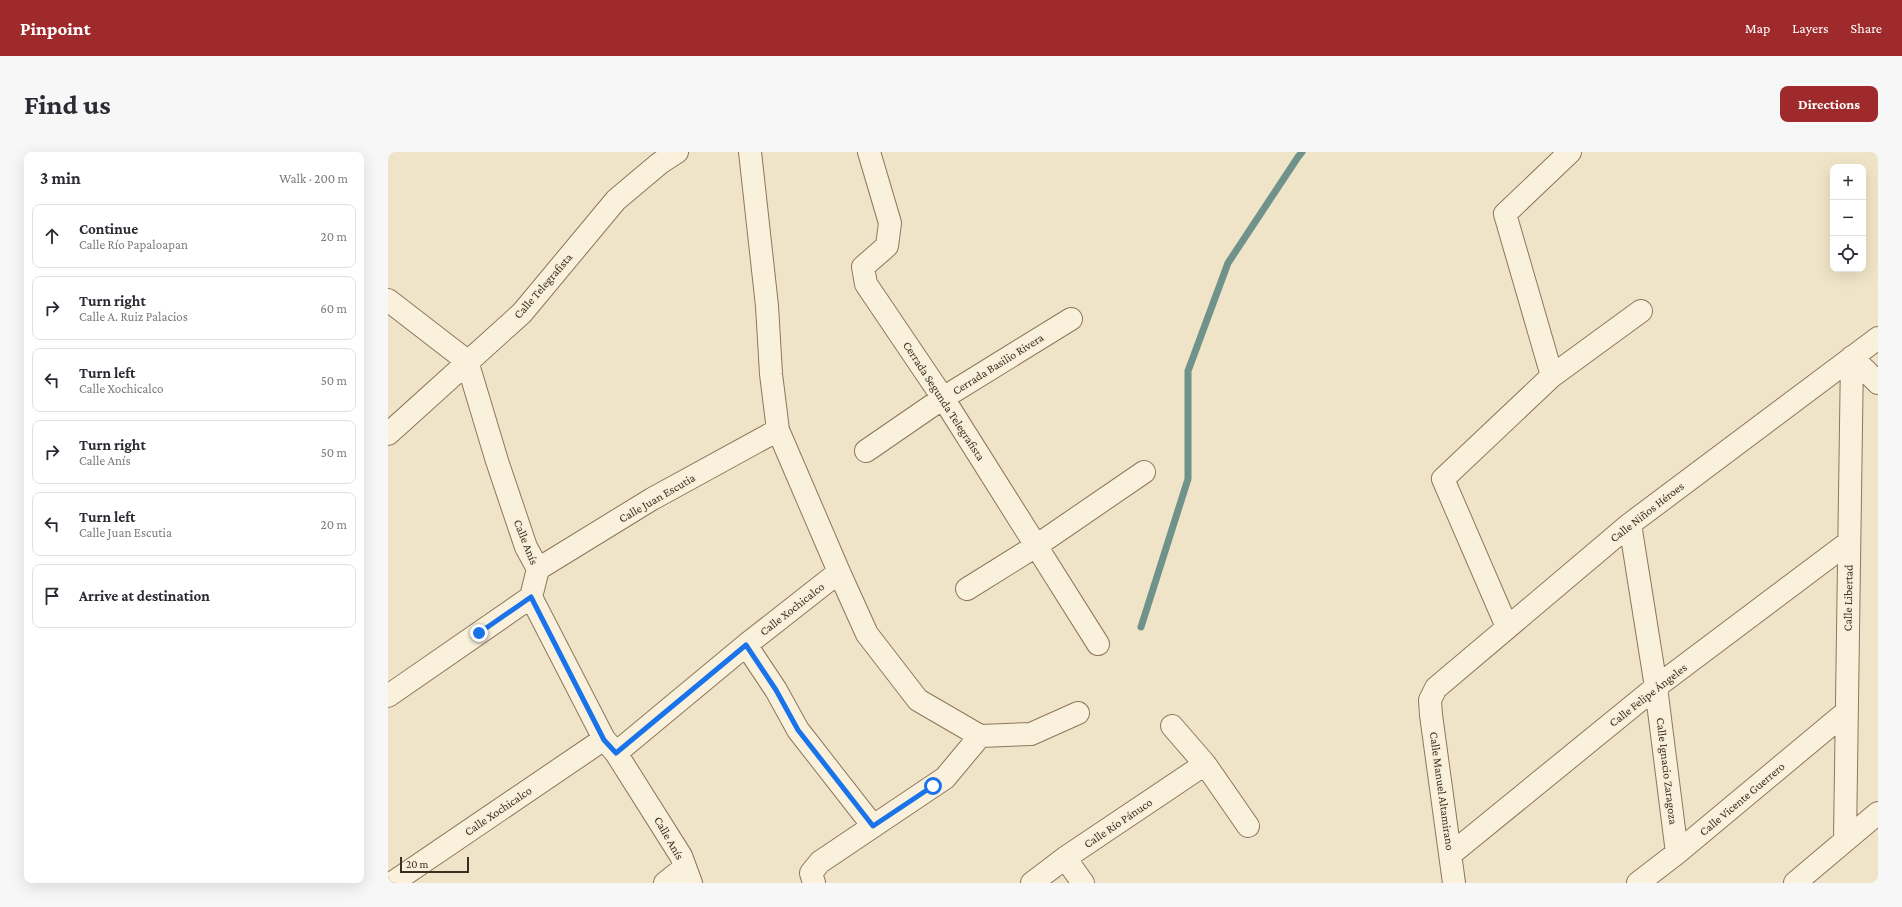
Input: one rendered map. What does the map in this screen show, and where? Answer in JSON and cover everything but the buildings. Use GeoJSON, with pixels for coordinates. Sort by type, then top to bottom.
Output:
{"type":"FeatureCollection","features":[{"type":"Feature","properties":{"kind":"street","name":"Calle Telegrafista"},"geometry":{"type":"LineString","coordinates":[[388,434],[466,361],[522,313],[616,200],[660,163],[677,152]]}},
{"type":"Feature","properties":{"kind":"street"},"geometry":{"type":"LineString","coordinates":[[750,152],[767,306],[771,374],[778,430],[867,634],[918,700],[980,736],[1031,734],[1078,713]]}},
{"type":"Feature","properties":{"kind":"street","name":"Cerrada Segunda Telegrafista"},"geometry":{"type":"LineString","coordinates":[[868,152],[890,223],[886,246],[862,267],[866,284],[943,398],[1098,644]]}},
{"type":"Feature","properties":{"kind":"street"},"geometry":{"type":"LineString","coordinates":[[1552,376],[1505,214],[1570,152]]}},
{"type":"Feature","properties":{"kind":"street"},"geometry":{"type":"LineString","coordinates":[[388,300],[466,361]]}},
{"type":"Feature","properties":{"kind":"street"},"geometry":{"type":"LineString","coordinates":[[1507,627],[1443,479],[1552,376],[1641,311]]}},
{"type":"Feature","properties":{"kind":"street","name":"Cerrada Basilio Rivera"},"geometry":{"type":"LineString","coordinates":[[866,451],[943,398],[1072,319]]}},
{"type":"Feature","properties":{"kind":"street","name":"Calle Niños Héroes"},"geometry":{"type":"LineString","coordinates":[[1430,700],[1436,688],[1630,524],[1878,338]]}},
{"type":"Feature","properties":{"kind":"street"},"geometry":{"type":"LineString","coordinates":[[1852,357],[1878,383]]}},
{"type":"Feature","properties":{"kind":"street","name":"Calle Libertad"},"geometry":{"type":"LineString","coordinates":[[1845,839],[1852,357]]}},
{"type":"Feature","properties":{"kind":"street","name":"Calle Anís"},"geometry":{"type":"LineString","coordinates":[[466,361],[526,547],[538,570],[531,597],[610,746],[681,856],[688,875]]}},
{"type":"Feature","properties":{"kind":"street","name":"Calle Juan Escutia"},"geometry":{"type":"LineString","coordinates":[[538,570],[652,499],[778,430]]}},
{"type":"Feature","properties":{"kind":"street"},"geometry":{"type":"LineString","coordinates":[[967,589],[1036,546],[1144,472]]}},
{"type":"Feature","properties":{"kind":"street","name":"Calle Ignacio Zaragoza"},"geometry":{"type":"LineString","coordinates":[[1630,524],[1656,687],[1677,853]]}},
{"type":"Feature","properties":{"kind":"street","name":"Calle Felipe Ángeles"},"geometry":{"type":"LineString","coordinates":[[1451,854],[1656,687],[1849,542]]}},
{"type":"Feature","properties":{"kind":"street","name":"Calle Xochicalco"},"geometry":{"type":"LineString","coordinates":[[392,883],[610,746],[746,645],[839,572]]}},
{"type":"Feature","properties":{"kind":"street"},"geometry":{"type":"LineString","coordinates":[[388,696],[531,597]]}},
{"type":"Feature","properties":{"kind":"street"},"geometry":{"type":"LineString","coordinates":[[746,645],[776,690],[798,730],[873,826]]}},
{"type":"Feature","properties":{"kind":"street","name":"Calle Manuel Altamirano"},"geometry":{"type":"LineString","coordinates":[[1430,700],[1454,883]]}},
{"type":"Feature","properties":{"kind":"street","name":"Calle Vicente Guerrero"},"geometry":{"type":"LineString","coordinates":[[1638,883],[1677,853],[1846,713]]}},
{"type":"Feature","properties":{"kind":"street"},"geometry":{"type":"LineString","coordinates":[[1172,726],[1204,764],[1248,826]]}},
{"type":"Feature","properties":{"kind":"street"},"geometry":{"type":"LineString","coordinates":[[812,878],[820,862],[945,778],[980,736]]}},
{"type":"Feature","properties":{"kind":"street","name":"Calle Río Pánuco"},"geometry":{"type":"LineString","coordinates":[[1032,883],[1065,858],[1204,764]]}},
{"type":"Feature","properties":{"kind":"street"},"geometry":{"type":"LineString","coordinates":[[1795,883],[1845,839],[1878,813]]}},
{"type":"Feature","properties":{"kind":"street"},"geometry":{"type":"LineString","coordinates":[[1065,858],[1083,883]]}},
{"type":"Feature","properties":{"kind":"street"},"geometry":{"type":"LineString","coordinates":[[665,883],[688,875]]}},
{"type":"Feature","properties":{"kind":"waterway"},"geometry":{"type":"LineString","coordinates":[[1141,627],[1188,479],[1188,371],[1228,263],[1302,152]]}},
{"type":"Feature","properties":{"kind":"route"},"geometry":{"type":"LineString","coordinates":[[479,633],[531,597],[604,740],[616,753],[746,645],[776,690],[798,730],[873,826],[933,786]]}}]}
